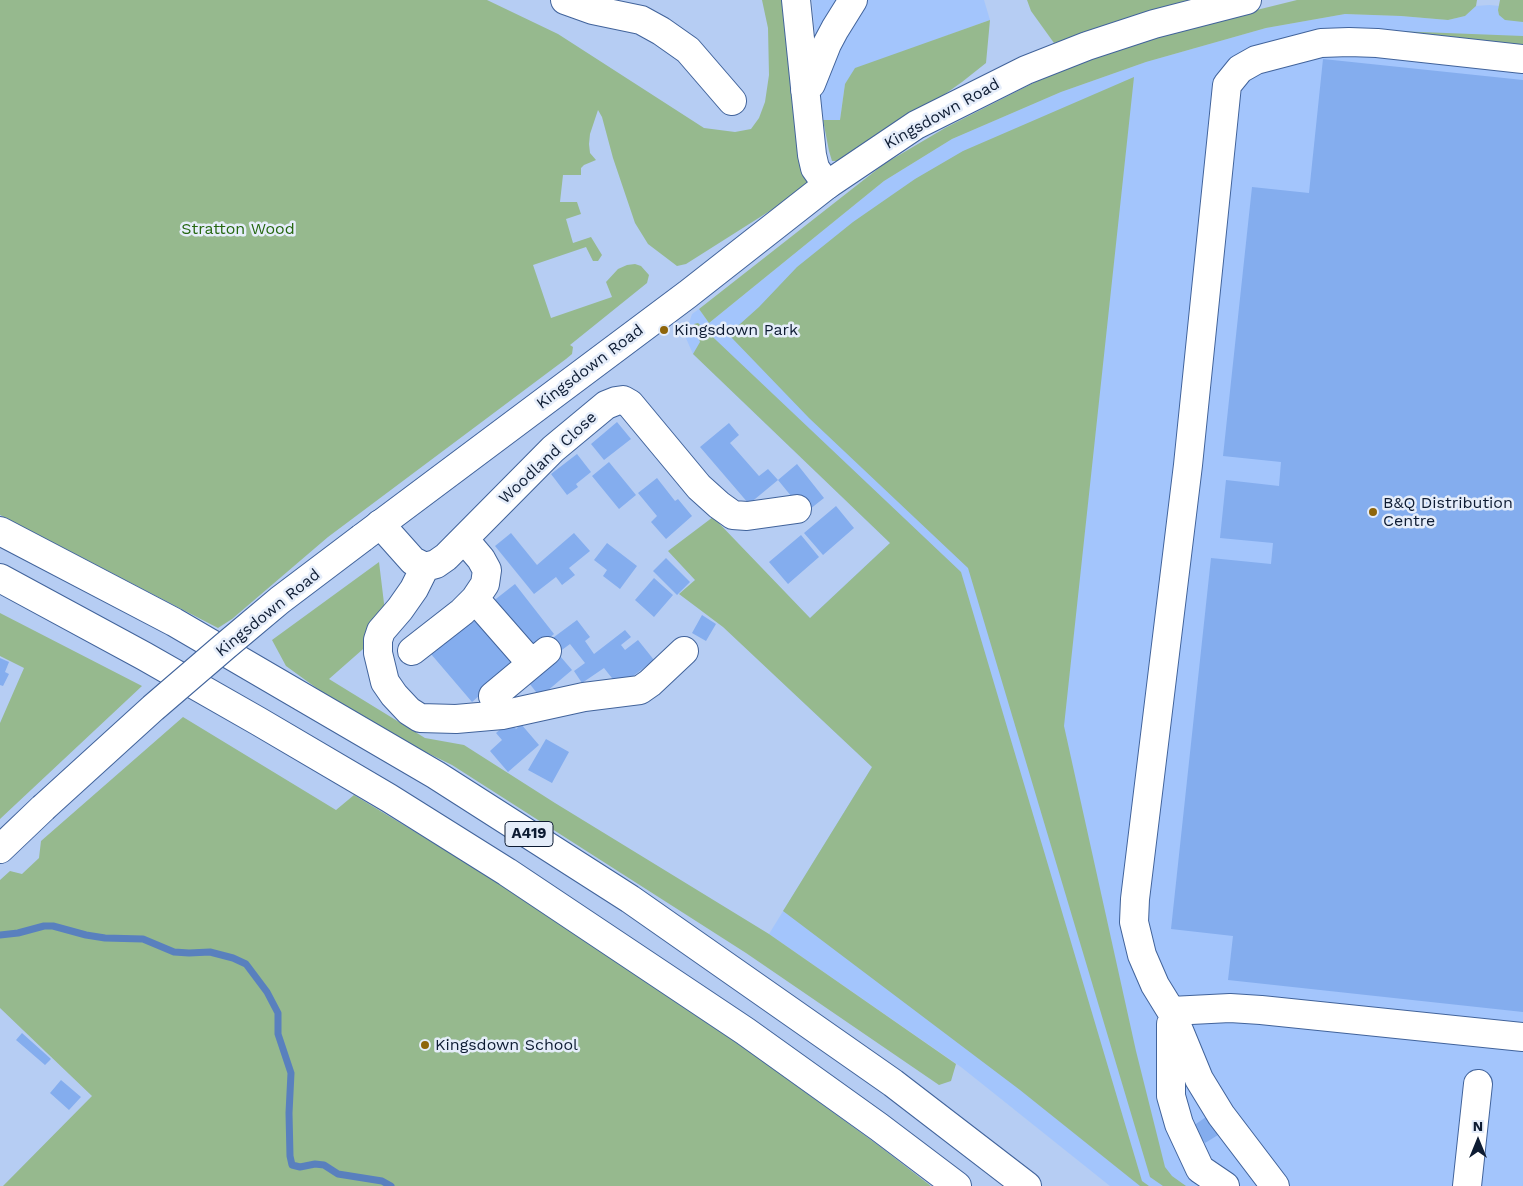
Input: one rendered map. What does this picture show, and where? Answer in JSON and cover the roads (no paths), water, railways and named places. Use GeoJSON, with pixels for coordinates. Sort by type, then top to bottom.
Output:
{"type":"FeatureCollection","features":[{"type":"Feature","properties":{"kind":"main road"},"geometry":{"type":"LineString","coordinates":[[564,0],[593,10],[641,20],[649,11],[661,31],[688,50],[732,101]]}},
{"type":"Feature","properties":{"kind":"main road"},"geometry":{"type":"LineString","coordinates":[[796,0],[812,155],[815,168],[827,184]]}},
{"type":"Feature","properties":{"kind":"main road"},"geometry":{"type":"LineString","coordinates":[[805,90],[812,84],[827,44],[853,0]]}},
{"type":"Feature","properties":{"kind":"main road","name":"Kingsdown Road"},"geometry":{"type":"LineString","coordinates":[[0,849],[153,708],[280,600],[688,294],[827,184],[916,125],[1026,70],[1087,46],[1154,24],[1248,0]]}},
{"type":"Feature","properties":{"kind":"main road"},"geometry":{"type":"LineString","coordinates":[[1275,1186],[1222,1115],[1200,1079],[1170,1010],[1155,986],[1142,955],[1134,922],[1135,899],[1188,465],[1228,85],[1240,68],[1256,60],[1321,44],[1349,42],[1377,44],[1523,59]]}},
{"type":"Feature","properties":{"kind":"main road","name":"Woodland Close"},"geometry":{"type":"LineString","coordinates":[[425,567],[436,564],[446,557],[553,450],[606,405],[616,401],[623,400],[630,404],[699,487],[733,515],[747,516],[796,509]]}},
{"type":"Feature","properties":{"kind":"main road","name":"A419"},"geometry":{"type":"LineString","coordinates":[[0,531],[183,627],[436,776],[622,894],[893,1084],[1027,1186]]}},
{"type":"Feature","properties":{"kind":"main road"},"geometry":{"type":"LineString","coordinates":[[371,531],[413,561],[425,567],[414,589],[382,631],[378,640],[378,653],[385,682],[409,711],[420,718],[456,719],[502,715],[584,697],[640,690],[684,651]]}},
{"type":"Feature","properties":{"kind":"main road"},"geometry":{"type":"LineString","coordinates":[[412,651],[462,612],[475,599],[485,584],[487,570],[481,559],[464,539]]}},
{"type":"Feature","properties":{"kind":"main road","name":"A419"},"geometry":{"type":"LineString","coordinates":[[0,578],[234,707],[389,798],[507,872],[745,1031],[879,1127],[957,1186]]}},
{"type":"Feature","properties":{"kind":"main road"},"geometry":{"type":"LineString","coordinates":[[475,599],[539,657],[492,696]]}},
{"type":"Feature","properties":{"kind":"main road"},"geometry":{"type":"LineString","coordinates":[[1170,1010],[1230,1008],[1261,1010],[1523,1037]]}},
{"type":"Feature","properties":{"kind":"main road"},"geometry":{"type":"LineString","coordinates":[[1170,1010],[1171,1096],[1179,1124],[1200,1169],[1225,1186]]}},
{"type":"Feature","properties":{"kind":"main road"},"geometry":{"type":"LineString","coordinates":[[1467,1186],[1478,1084]]}},
{"type":"Feature","properties":{"kind":"waterway"},"geometry":{"type":"LineString","coordinates":[[0,935],[18,933],[44,926],[53,926],[105,938],[143,939],[174,952],[210,952],[233,958],[246,964],[267,992],[278,1013],[278,1034],[291,1073],[289,1113],[292,1165],[300,1167],[315,1164],[324,1165],[338,1174],[382,1181],[391,1186]]}},
{"type":"Feature","properties":{"kind":"place","name":"Kingsdown Park"},"geometry":{"type":"Point","coordinates":[664,330]}},
{"type":"Feature","properties":{"kind":"place","name":"B&Q Distribution Centre"},"geometry":{"type":"Point","coordinates":[1373,512]}},
{"type":"Feature","properties":{"kind":"place","name":"Kingsdown School"},"geometry":{"type":"Point","coordinates":[425,1045]}},
{"type":"Feature","properties":{"kind":"park label","name":"Stratton Wood"},"geometry":{"type":"Point","coordinates":[238,229]}}]}
